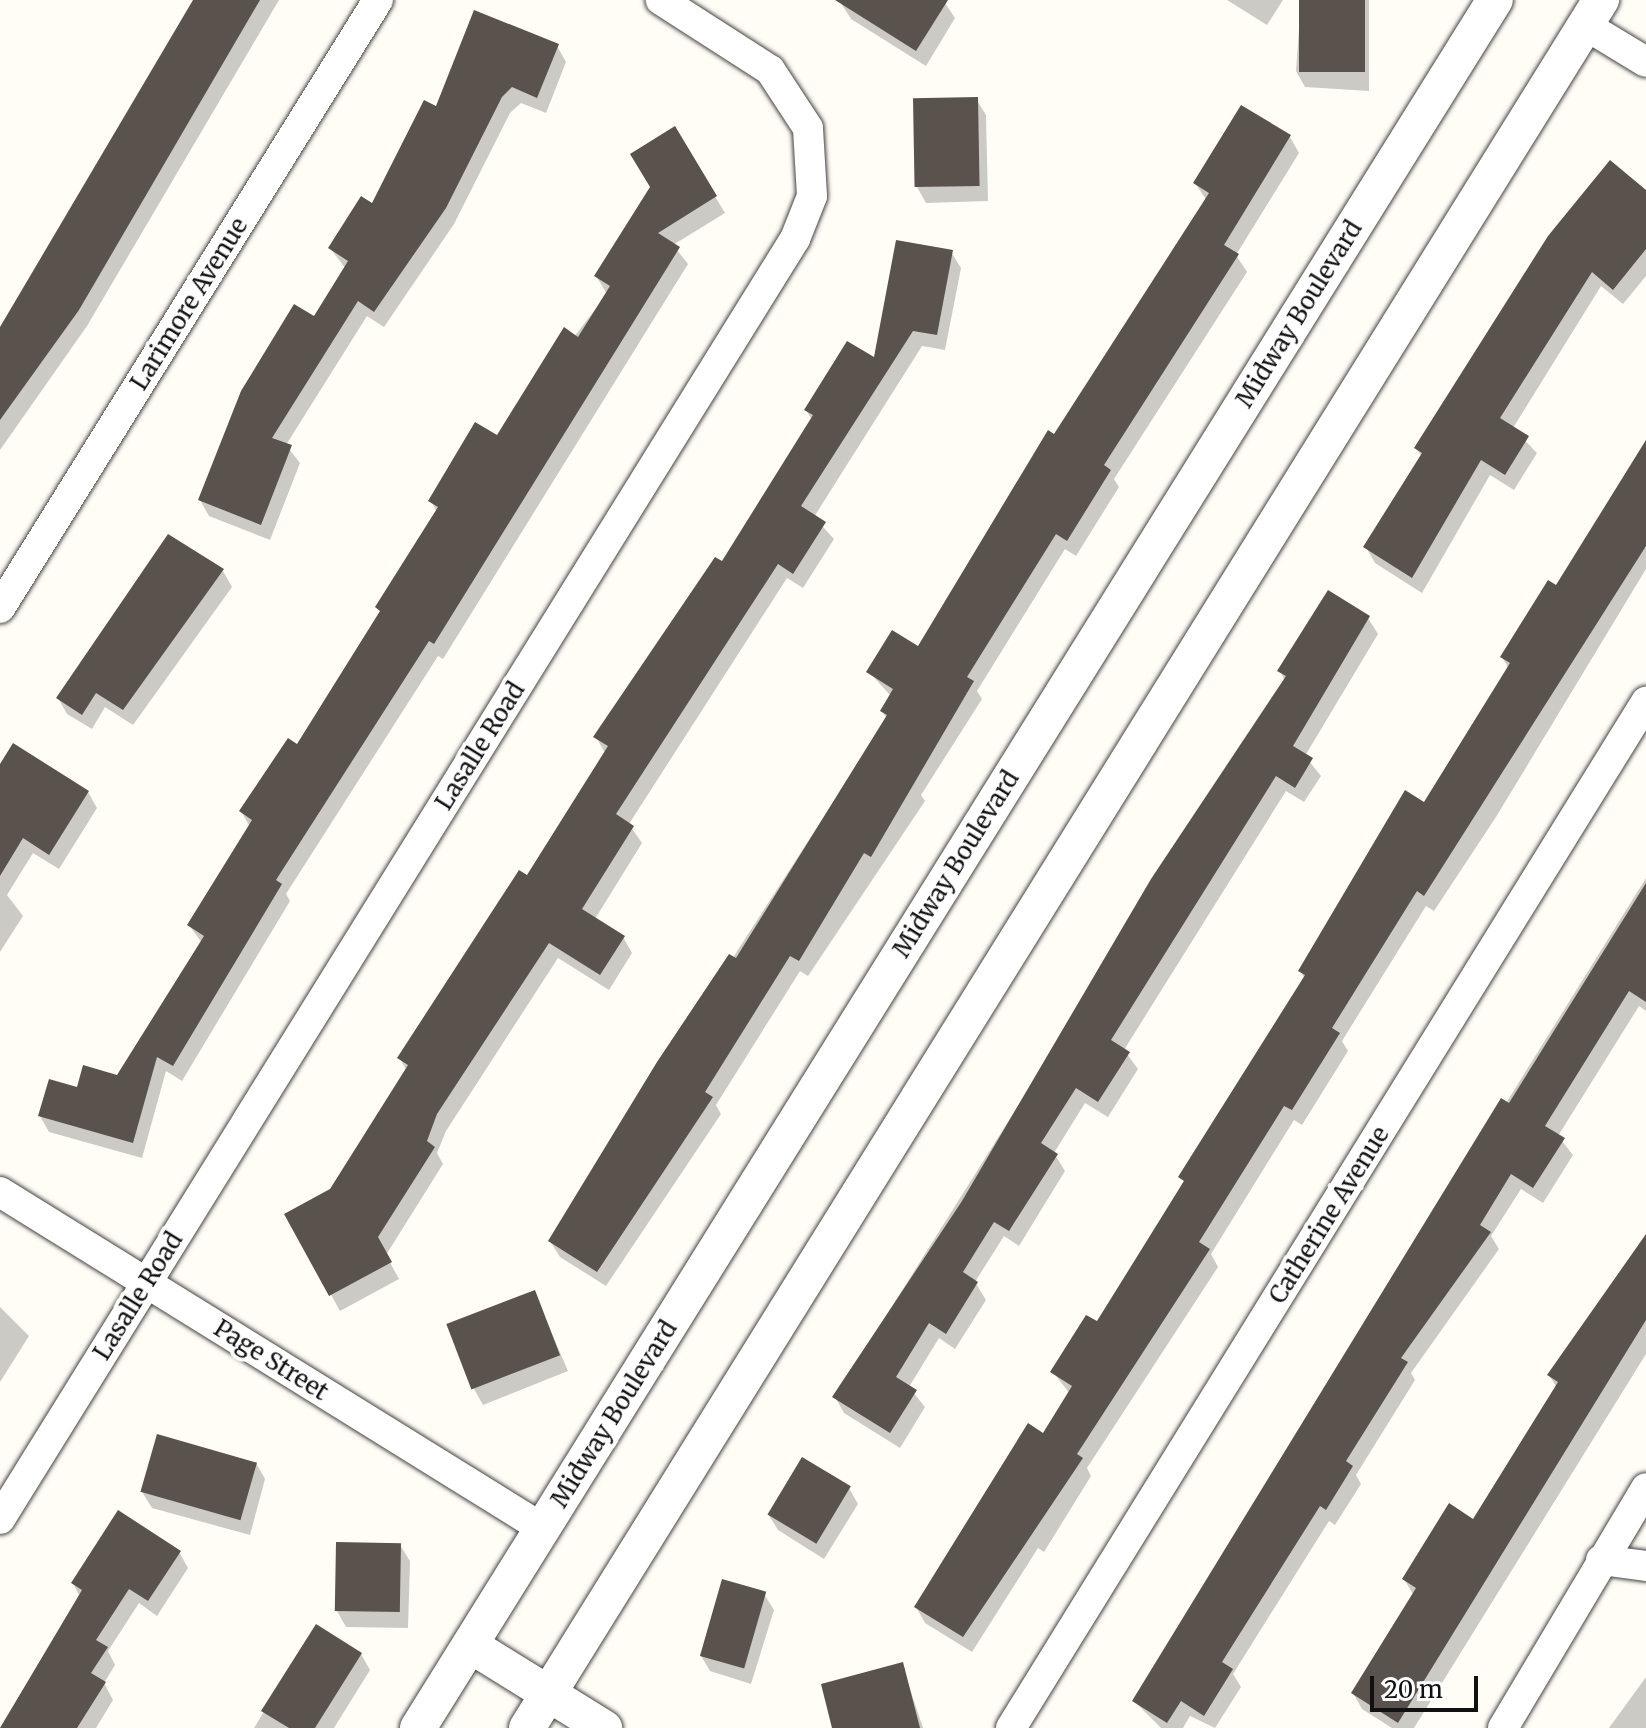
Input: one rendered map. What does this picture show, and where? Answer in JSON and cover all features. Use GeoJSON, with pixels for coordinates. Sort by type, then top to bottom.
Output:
{"type":"FeatureCollection","features":[{"type":"Feature","properties":{"kind":"street","name":"Larimore Avenue"},"geometry":{"type":"LineString","coordinates":[[0,608],[378,0]]}},
{"type":"Feature","properties":{"kind":"street","name":"Lasalle Road"},"geometry":{"type":"LineString","coordinates":[[0,1519],[801,225],[812,196],[808,128],[770,70],[661,0]]}},
{"type":"Feature","properties":{"kind":"street","name":"Midway Boulevard"},"geometry":{"type":"LineString","coordinates":[[418,1728],[1495,0]]}},
{"type":"Feature","properties":{"kind":"street"},"geometry":{"type":"LineString","coordinates":[[527,1728],[1593,12],[1646,62]]}},
{"type":"Feature","properties":{"kind":"street","name":"Catherine Avenue"},"geometry":{"type":"LineString","coordinates":[[1011,1728],[1646,702]]}},
{"type":"Feature","properties":{"kind":"street","name":"Page Street"},"geometry":{"type":"LineString","coordinates":[[0,1192],[542,1528]]}},
{"type":"Feature","properties":{"kind":"street"},"geometry":{"type":"LineString","coordinates":[[1503,1728],[1646,1488]]}},
{"type":"Feature","properties":{"kind":"street"},"geometry":{"type":"LineString","coordinates":[[1601,1560],[1646,1566]]}},
{"type":"Feature","properties":{"kind":"street"},"geometry":{"type":"LineString","coordinates":[[470,1645],[604,1728]]}},
{"type":"Feature","properties":{"kind":"building"},"geometry":{"type":"Polygon","coordinates":[[[193,0],[260,0],[79,310],[0,420],[0,327],[193,0]]]}},
{"type":"Feature","properties":{"kind":"building"},"geometry":{"type":"Polygon","coordinates":[[[835,0],[948,0],[916,51],[835,0]]]}},
{"type":"Feature","properties":{"kind":"building"},"geometry":{"type":"Polygon","coordinates":[[[1299,0],[1365,0],[1365,72],[1299,72],[1299,0]]]}},
{"type":"Feature","properties":{"kind":"building"},"geometry":{"type":"Polygon","coordinates":[[[474,10],[559,44],[537,98],[512,87],[502,97],[446,208],[374,312],[358,301],[272,438],[292,445],[261,525],[198,500],[241,391],[294,304],[314,316],[348,261],[328,248],[361,196],[372,203],[424,100],[436,106],[474,10]]]}},
{"type":"Feature","properties":{"kind":"building"},"geometry":{"type":"Polygon","coordinates":[[[978,97],[980,186],[915,187],[913,98],[978,97]]]}},
{"type":"Feature","properties":{"kind":"building"},"geometry":{"type":"Polygon","coordinates":[[[1241,105],[1291,135],[1224,245],[1239,254],[1104,465],[1111,470],[1067,541],[1056,534],[967,677],[974,681],[871,857],[864,853],[799,961],[790,956],[705,1092],[713,1097],[597,1272],[548,1241],[657,1062],[729,954],[736,958],[887,715],[880,711],[893,689],[866,672],[892,630],[918,646],[1048,430],[1054,434],[1209,193],[1193,183],[1241,105]]]}},
{"type":"Feature","properties":{"kind":"building"},"geometry":{"type":"Polygon","coordinates":[[[675,126],[717,196],[658,233],[680,247],[434,644],[429,641],[276,880],[282,884],[173,1066],[157,1057],[133,1143],[38,1116],[49,1079],[77,1087],[83,1065],[117,1075],[204,936],[187,925],[252,820],[239,811],[288,738],[297,744],[380,611],[375,607],[438,507],[428,501],[475,422],[497,435],[564,327],[578,337],[610,286],[594,276],[650,187],[630,154],[675,126]]]}},
{"type":"Feature","properties":{"kind":"building"},"geometry":{"type":"Polygon","coordinates":[[[1610,160],[1646,190],[1646,249],[1613,290],[1592,272],[1500,418],[1529,436],[1505,475],[1481,460],[1412,578],[1363,547],[1422,453],[1414,448],[1548,236],[1610,160]]]}},
{"type":"Feature","properties":{"kind":"building"},"geometry":{"type":"Polygon","coordinates":[[[896,240],[953,250],[937,335],[913,331],[801,506],[826,522],[793,574],[778,564],[616,814],[634,826],[582,909],[625,936],[600,975],[549,943],[437,1114],[427,1141],[435,1147],[378,1237],[392,1262],[329,1296],[284,1214],[330,1189],[408,1065],[397,1058],[519,870],[527,875],[608,746],[593,737],[715,557],[722,561],[813,415],[804,410],[847,341],[874,357],[896,240]]]}},
{"type":"Feature","properties":{"kind":"building"},"geometry":{"type":"Polygon","coordinates":[[[1646,440],[1646,546],[1424,896],[1417,891],[1332,1028],[1340,1033],[1292,1110],[1284,1106],[1199,1242],[1210,1249],[1077,1454],[1083,1458],[963,1637],[914,1607],[1028,1423],[1043,1433],[1072,1386],[1050,1372],[1086,1315],[1097,1321],[1184,1181],[1178,1177],[1305,975],[1298,971],[1405,790],[1424,802],[1510,663],[1500,657],[1548,580],[1556,585],[1646,440]]]}},
{"type":"Feature","properties":{"kind":"building"},"geometry":{"type":"Polygon","coordinates":[[[168,534],[224,569],[123,710],[96,693],[82,715],[56,698],[168,534]]]}},
{"type":"Feature","properties":{"kind":"building"},"geometry":{"type":"Polygon","coordinates":[[[1328,590],[1370,616],[1293,746],[1313,758],[1295,788],[1276,776],[1111,1040],[1130,1052],[1098,1102],[1076,1088],[1041,1143],[1058,1154],[1009,1231],[994,1222],[963,1272],[978,1282],[946,1334],[929,1323],[896,1377],[917,1390],[890,1433],[832,1397],[962,1201],[1151,879],[1286,676],[1277,671],[1328,590]]]}},
{"type":"Feature","properties":{"kind":"building"},"geometry":{"type":"Polygon","coordinates":[[[13,743],[89,791],[49,855],[23,838],[0,876],[0,764],[13,743]]]}},
{"type":"Feature","properties":{"kind":"building"},"geometry":{"type":"Polygon","coordinates":[[[1646,883],[1646,1002],[1629,991],[1545,1126],[1565,1138],[1533,1188],[1511,1174],[1480,1225],[1491,1232],[1401,1358],[1408,1362],[1346,1461],[1353,1466],[1326,1510],[1320,1506],[1222,1662],[1233,1669],[1204,1716],[1181,1701],[1167,1723],[1132,1701],[1501,1098],[1509,1103],[1646,883]]]}},
{"type":"Feature","properties":{"kind":"building"},"geometry":{"type":"Polygon","coordinates":[[[1646,1234],[1646,1320],[1398,1723],[1351,1693],[1416,1588],[1402,1579],[1449,1503],[1473,1519],[1558,1382],[1547,1375],[1646,1234]]]}},
{"type":"Feature","properties":{"kind":"building"},"geometry":{"type":"Polygon","coordinates":[[[535,1290],[560,1355],[471,1389],[446,1324],[535,1290]]]}},
{"type":"Feature","properties":{"kind":"building"},"geometry":{"type":"Polygon","coordinates":[[[157,1434],[257,1463],[240,1520],[140,1492],[157,1434]]]}},
{"type":"Feature","properties":{"kind":"building"},"geometry":{"type":"Polygon","coordinates":[[[802,1457],[851,1486],[816,1544],[767,1514],[802,1457]]]}},
{"type":"Feature","properties":{"kind":"building"},"geometry":{"type":"Polygon","coordinates":[[[118,1510],[181,1551],[148,1601],[129,1589],[96,1640],[108,1647],[91,1673],[106,1682],[77,1728],[0,1728],[82,1590],[71,1583],[118,1510]]]}},
{"type":"Feature","properties":{"kind":"building"},"geometry":{"type":"Polygon","coordinates":[[[336,1542],[401,1543],[400,1612],[335,1611],[336,1542]]]}},
{"type":"Feature","properties":{"kind":"building"},"geometry":{"type":"Polygon","coordinates":[[[722,1579],[766,1592],[744,1669],[700,1656],[722,1579]]]}},
{"type":"Feature","properties":{"kind":"building"},"geometry":{"type":"Polygon","coordinates":[[[316,1624],[362,1653],[315,1728],[289,1728],[261,1711],[316,1624]]]}},
{"type":"Feature","properties":{"kind":"building"},"geometry":{"type":"Polygon","coordinates":[[[903,1662],[920,1728],[832,1728],[821,1684],[903,1662]]]}}]}
